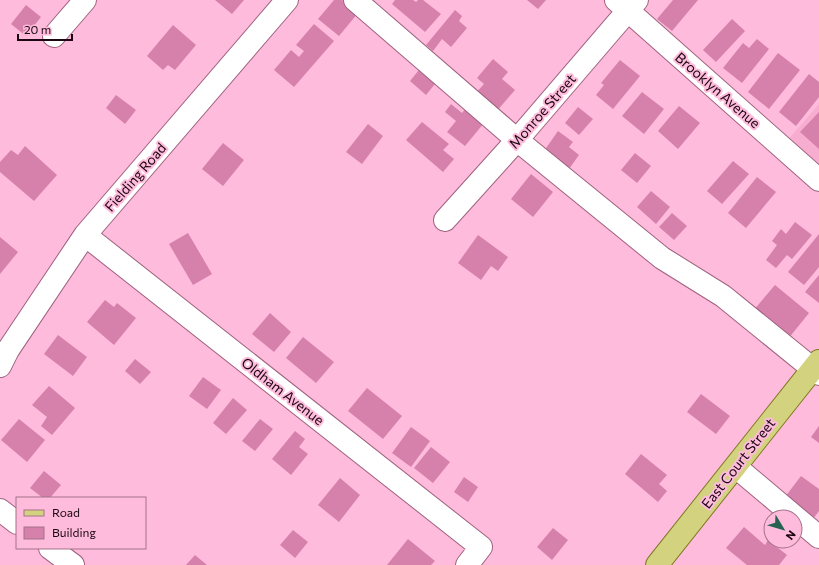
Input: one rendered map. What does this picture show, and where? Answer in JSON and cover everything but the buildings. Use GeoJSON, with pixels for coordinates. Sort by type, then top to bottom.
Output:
{"type":"FeatureCollection","features":[{"type":"Feature","properties":{"kind":"main road","name":"East Court Street"},"geometry":{"type":"LineString","coordinates":[[657,565],[817,368]]}},
{"type":"Feature","properties":{"kind":"street"},"geometry":{"type":"LineString","coordinates":[[54,36],[85,0]]}},
{"type":"Feature","properties":{"kind":"street","name":"Fielding Road"},"geometry":{"type":"LineString","coordinates":[[0,366],[8,350],[84,235],[287,0]]}},
{"type":"Feature","properties":{"kind":"street"},"geometry":{"type":"LineString","coordinates":[[354,0],[517,140],[662,258],[723,296],[817,368]]}},
{"type":"Feature","properties":{"kind":"street","name":"Monroe Street"},"geometry":{"type":"LineString","coordinates":[[445,220],[517,140],[627,4]]}},
{"type":"Feature","properties":{"kind":"street","name":"Brooklyn Avenue"},"geometry":{"type":"LineString","coordinates":[[627,4],[819,180]]}},
{"type":"Feature","properties":{"kind":"street","name":"Oldham Avenue"},"geometry":{"type":"LineString","coordinates":[[84,235],[481,547],[467,565]]}},
{"type":"Feature","properties":{"kind":"street"},"geometry":{"type":"LineString","coordinates":[[736,467],[819,537]]}},
{"type":"Feature","properties":{"kind":"street"},"geometry":{"type":"LineString","coordinates":[[0,510],[16,522]]}},
{"type":"Feature","properties":{"kind":"street"},"geometry":{"type":"LineString","coordinates":[[51,549],[73,565]]}},
{"type":"Feature","properties":{"kind":"shaded area"},"geometry":{"type":"Polygon","coordinates":[[[819,104],[819,180],[782,147],[819,104]]]}}]}
